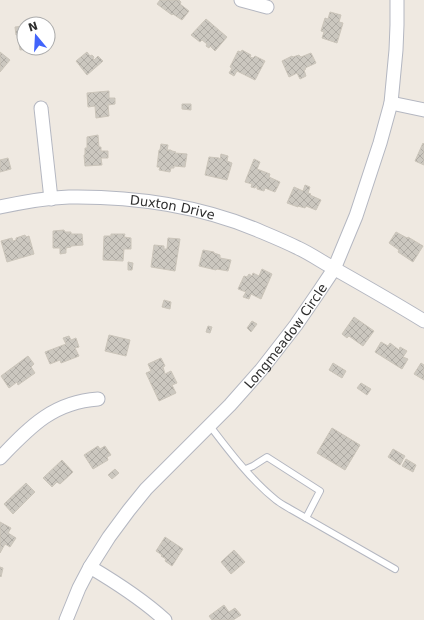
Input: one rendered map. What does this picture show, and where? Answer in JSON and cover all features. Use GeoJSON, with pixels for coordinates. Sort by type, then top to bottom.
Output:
{"type":"FeatureCollection","features":[{"type":"Feature","properties":{"kind":"street"},"geometry":{"type":"LineString","coordinates":[[242,0],[268,7]]}},
{"type":"Feature","properties":{"kind":"street","name":"Longmeadow Circle"},"geometry":{"type":"LineString","coordinates":[[66,620],[79,588],[90,567],[128,510],[146,489],[230,405],[261,370],[300,319],[334,269],[356,216],[380,143],[391,103],[398,25],[397,0]]}},
{"type":"Feature","properties":{"kind":"street"},"geometry":{"type":"LineString","coordinates":[[391,103],[424,110]]}},
{"type":"Feature","properties":{"kind":"street"},"geometry":{"type":"LineString","coordinates":[[41,108],[51,199]]}},
{"type":"Feature","properties":{"kind":"street","name":"Duxton Drive"},"geometry":{"type":"LineString","coordinates":[[0,207],[26,202],[69,197],[133,200],[166,204],[196,210],[228,219],[261,231],[299,248],[424,321]]}},
{"type":"Feature","properties":{"kind":"street"},"geometry":{"type":"LineString","coordinates":[[0,458],[18,439],[48,414],[74,402],[98,398]]}},
{"type":"Feature","properties":{"kind":"street"},"geometry":{"type":"LineString","coordinates":[[90,567],[144,602],[165,620]]}},
{"type":"Feature","properties":{"kind":"lane"},"geometry":{"type":"LineString","coordinates":[[210,426],[230,453],[276,500],[395,569]]}},
{"type":"Feature","properties":{"kind":"lane"},"geometry":{"type":"LineString","coordinates":[[246,469],[267,457],[320,491],[306,518]]}},
{"type":"Feature","properties":{"kind":"building"},"geometry":{"type":"Polygon","coordinates":[[[160,0],[179,0],[181,2],[180,4],[189,11],[182,20],[157,4],[160,0]]]}},
{"type":"Feature","properties":{"kind":"building"},"geometry":{"type":"Polygon","coordinates":[[[330,12],[341,15],[339,22],[343,23],[337,43],[322,38],[324,32],[321,31],[325,18],[328,19],[330,12]]]}},
{"type":"Feature","properties":{"kind":"building"},"geometry":{"type":"Polygon","coordinates":[[[206,19],[227,37],[215,51],[210,46],[209,48],[206,46],[207,44],[202,40],[200,42],[191,35],[206,19]]]}},
{"type":"Feature","properties":{"kind":"building"},"geometry":{"type":"Polygon","coordinates":[[[242,50],[251,55],[250,57],[253,58],[255,56],[265,61],[255,80],[237,71],[234,76],[229,73],[232,68],[230,67],[238,51],[241,52],[242,50]]]}},
{"type":"Feature","properties":{"kind":"building"},"geometry":{"type":"Polygon","coordinates":[[[0,52],[10,60],[0,72],[0,52]]]}},
{"type":"Feature","properties":{"kind":"building"},"geometry":{"type":"Polygon","coordinates":[[[87,52],[90,56],[92,55],[94,57],[94,60],[98,56],[103,61],[87,75],[76,61],[87,52]]]}},
{"type":"Feature","properties":{"kind":"building"},"geometry":{"type":"Polygon","coordinates":[[[311,53],[316,63],[305,68],[306,69],[304,70],[306,76],[300,79],[297,73],[289,77],[282,61],[292,56],[299,55],[301,57],[311,53]]]}},
{"type":"Feature","properties":{"kind":"building"},"geometry":{"type":"Polygon","coordinates":[[[109,91],[109,98],[115,98],[115,104],[108,105],[109,116],[96,118],[95,106],[88,107],[87,93],[109,91]]]}},
{"type":"Feature","properties":{"kind":"building"},"geometry":{"type":"Polygon","coordinates":[[[182,104],[191,104],[191,110],[182,109],[182,104]]]}},
{"type":"Feature","properties":{"kind":"building"},"geometry":{"type":"Polygon","coordinates":[[[98,135],[99,147],[101,147],[101,151],[108,151],[108,158],[101,158],[102,165],[85,166],[84,155],[85,148],[87,148],[87,137],[98,135]]]}},
{"type":"Feature","properties":{"kind":"building"},"geometry":{"type":"Polygon","coordinates":[[[423,143],[424,144],[424,165],[415,161],[423,143]]]}},
{"type":"Feature","properties":{"kind":"building"},"geometry":{"type":"Polygon","coordinates":[[[161,144],[168,145],[167,151],[171,150],[176,152],[175,153],[187,154],[185,167],[174,166],[174,168],[171,168],[170,172],[159,170],[160,167],[157,167],[161,144]]]}},
{"type":"Feature","properties":{"kind":"building"},"geometry":{"type":"Polygon","coordinates":[[[221,154],[228,156],[227,161],[232,163],[227,180],[205,175],[209,157],[219,158],[220,160],[221,154]]]}},
{"type":"Feature","properties":{"kind":"building"},"geometry":{"type":"Polygon","coordinates":[[[8,158],[11,169],[0,172],[0,160],[8,158]]]}},
{"type":"Feature","properties":{"kind":"building"},"geometry":{"type":"Polygon","coordinates":[[[254,159],[260,162],[257,169],[270,174],[269,177],[280,182],[275,192],[265,188],[264,191],[257,189],[257,186],[255,188],[251,187],[252,184],[245,182],[254,159]]]}},
{"type":"Feature","properties":{"kind":"building"},"geometry":{"type":"Polygon","coordinates":[[[305,185],[310,187],[308,193],[311,194],[310,195],[321,200],[316,210],[306,206],[305,208],[298,207],[287,203],[294,187],[303,191],[305,185]]]}},
{"type":"Feature","properties":{"kind":"building"},"geometry":{"type":"Polygon","coordinates":[[[64,230],[65,232],[71,232],[71,234],[82,234],[83,245],[71,246],[66,248],[66,253],[60,254],[60,248],[53,248],[53,231],[64,230]]]}},
{"type":"Feature","properties":{"kind":"building"},"geometry":{"type":"Polygon","coordinates":[[[396,232],[423,246],[413,262],[398,252],[399,250],[389,243],[396,232]]]}},
{"type":"Feature","properties":{"kind":"building"},"geometry":{"type":"Polygon","coordinates":[[[111,234],[125,234],[124,237],[131,238],[131,249],[124,249],[123,261],[103,260],[104,236],[111,236],[111,234]]]}},
{"type":"Feature","properties":{"kind":"building"},"geometry":{"type":"Polygon","coordinates":[[[25,235],[26,237],[29,236],[34,254],[7,262],[1,241],[12,238],[13,241],[16,240],[16,238],[25,235]]]}},
{"type":"Feature","properties":{"kind":"building"},"geometry":{"type":"Polygon","coordinates":[[[168,238],[180,239],[175,271],[151,267],[154,245],[164,246],[164,249],[167,249],[168,238]]]}},
{"type":"Feature","properties":{"kind":"building"},"geometry":{"type":"Polygon","coordinates":[[[203,250],[214,252],[220,255],[220,258],[231,260],[228,271],[199,266],[203,250]]]}},
{"type":"Feature","properties":{"kind":"building"},"geometry":{"type":"Polygon","coordinates":[[[128,262],[133,263],[132,270],[128,270],[128,262]]]}},
{"type":"Feature","properties":{"kind":"building"},"geometry":{"type":"Polygon","coordinates":[[[262,269],[272,274],[261,299],[251,294],[249,299],[243,297],[246,292],[238,289],[244,276],[247,277],[249,274],[252,276],[253,273],[259,276],[262,269]]]}},
{"type":"Feature","properties":{"kind":"building"},"geometry":{"type":"Polygon","coordinates":[[[164,300],[171,302],[170,309],[162,307],[164,300]]]}},
{"type":"Feature","properties":{"kind":"building"},"geometry":{"type":"Polygon","coordinates":[[[354,317],[374,331],[363,346],[349,336],[347,338],[342,334],[354,317]]]}},
{"type":"Feature","properties":{"kind":"building"},"geometry":{"type":"Polygon","coordinates":[[[252,321],[257,324],[251,332],[247,328],[252,321]]]}},
{"type":"Feature","properties":{"kind":"building"},"geometry":{"type":"Polygon","coordinates":[[[208,326],[212,327],[210,333],[206,332],[208,326]]]}},
{"type":"Feature","properties":{"kind":"building"},"geometry":{"type":"Polygon","coordinates":[[[109,335],[130,340],[126,356],[105,351],[109,335]]]}},
{"type":"Feature","properties":{"kind":"building"},"geometry":{"type":"Polygon","coordinates":[[[69,336],[71,340],[76,338],[79,347],[75,348],[79,356],[61,363],[60,360],[50,364],[45,352],[66,344],[63,338],[69,336]]]}},
{"type":"Feature","properties":{"kind":"building"},"geometry":{"type":"Polygon","coordinates":[[[381,342],[388,346],[390,343],[399,350],[400,347],[407,351],[403,357],[408,359],[402,369],[375,352],[381,342]]]}},
{"type":"Feature","properties":{"kind":"building"},"geometry":{"type":"Polygon","coordinates":[[[28,356],[34,364],[31,367],[35,373],[18,385],[17,382],[9,388],[1,376],[28,356]]]}},
{"type":"Feature","properties":{"kind":"building"},"geometry":{"type":"Polygon","coordinates":[[[161,358],[165,366],[163,367],[165,374],[171,371],[177,383],[172,385],[176,393],[159,401],[146,373],[151,371],[148,364],[161,358]]]}},
{"type":"Feature","properties":{"kind":"building"},"geometry":{"type":"Polygon","coordinates":[[[333,363],[346,371],[342,378],[329,370],[333,363]]]}},
{"type":"Feature","properties":{"kind":"building"},"geometry":{"type":"Polygon","coordinates":[[[421,363],[424,365],[424,380],[414,374],[421,363]]]}},
{"type":"Feature","properties":{"kind":"building"},"geometry":{"type":"Polygon","coordinates":[[[361,383],[371,389],[367,395],[357,388],[361,383]]]}},
{"type":"Feature","properties":{"kind":"building"},"geometry":{"type":"Polygon","coordinates":[[[332,428],[360,445],[345,470],[317,453],[332,428]]]}},
{"type":"Feature","properties":{"kind":"building"},"geometry":{"type":"Polygon","coordinates":[[[98,446],[100,449],[105,446],[111,455],[107,457],[108,460],[93,469],[84,455],[98,446]]]}},
{"type":"Feature","properties":{"kind":"building"},"geometry":{"type":"Polygon","coordinates":[[[393,449],[405,456],[400,465],[388,457],[393,449]]]}},
{"type":"Feature","properties":{"kind":"building"},"geometry":{"type":"Polygon","coordinates":[[[406,459],[416,465],[413,472],[402,466],[406,459]]]}},
{"type":"Feature","properties":{"kind":"building"},"geometry":{"type":"Polygon","coordinates":[[[62,460],[73,472],[60,484],[57,482],[52,487],[43,478],[62,460]]]}},
{"type":"Feature","properties":{"kind":"building"},"geometry":{"type":"Polygon","coordinates":[[[115,469],[119,473],[112,479],[108,475],[115,469]]]}},
{"type":"Feature","properties":{"kind":"building"},"geometry":{"type":"Polygon","coordinates":[[[26,483],[35,492],[13,514],[4,504],[26,483]]]}},
{"type":"Feature","properties":{"kind":"building"},"geometry":{"type":"Polygon","coordinates":[[[0,522],[11,528],[8,533],[16,538],[10,547],[5,544],[0,553],[0,522]]]}},
{"type":"Feature","properties":{"kind":"building"},"geometry":{"type":"Polygon","coordinates":[[[165,537],[183,549],[172,566],[156,551],[165,537]]]}},
{"type":"Feature","properties":{"kind":"building"},"geometry":{"type":"Polygon","coordinates":[[[234,550],[245,562],[231,574],[221,562],[234,550]]]}},
{"type":"Feature","properties":{"kind":"building"},"geometry":{"type":"Polygon","coordinates":[[[0,567],[3,568],[1,577],[0,576],[0,567]]]}},
{"type":"Feature","properties":{"kind":"building"},"geometry":{"type":"Polygon","coordinates":[[[224,605],[229,612],[235,608],[241,615],[233,620],[212,620],[209,616],[224,605]]]}}]}
